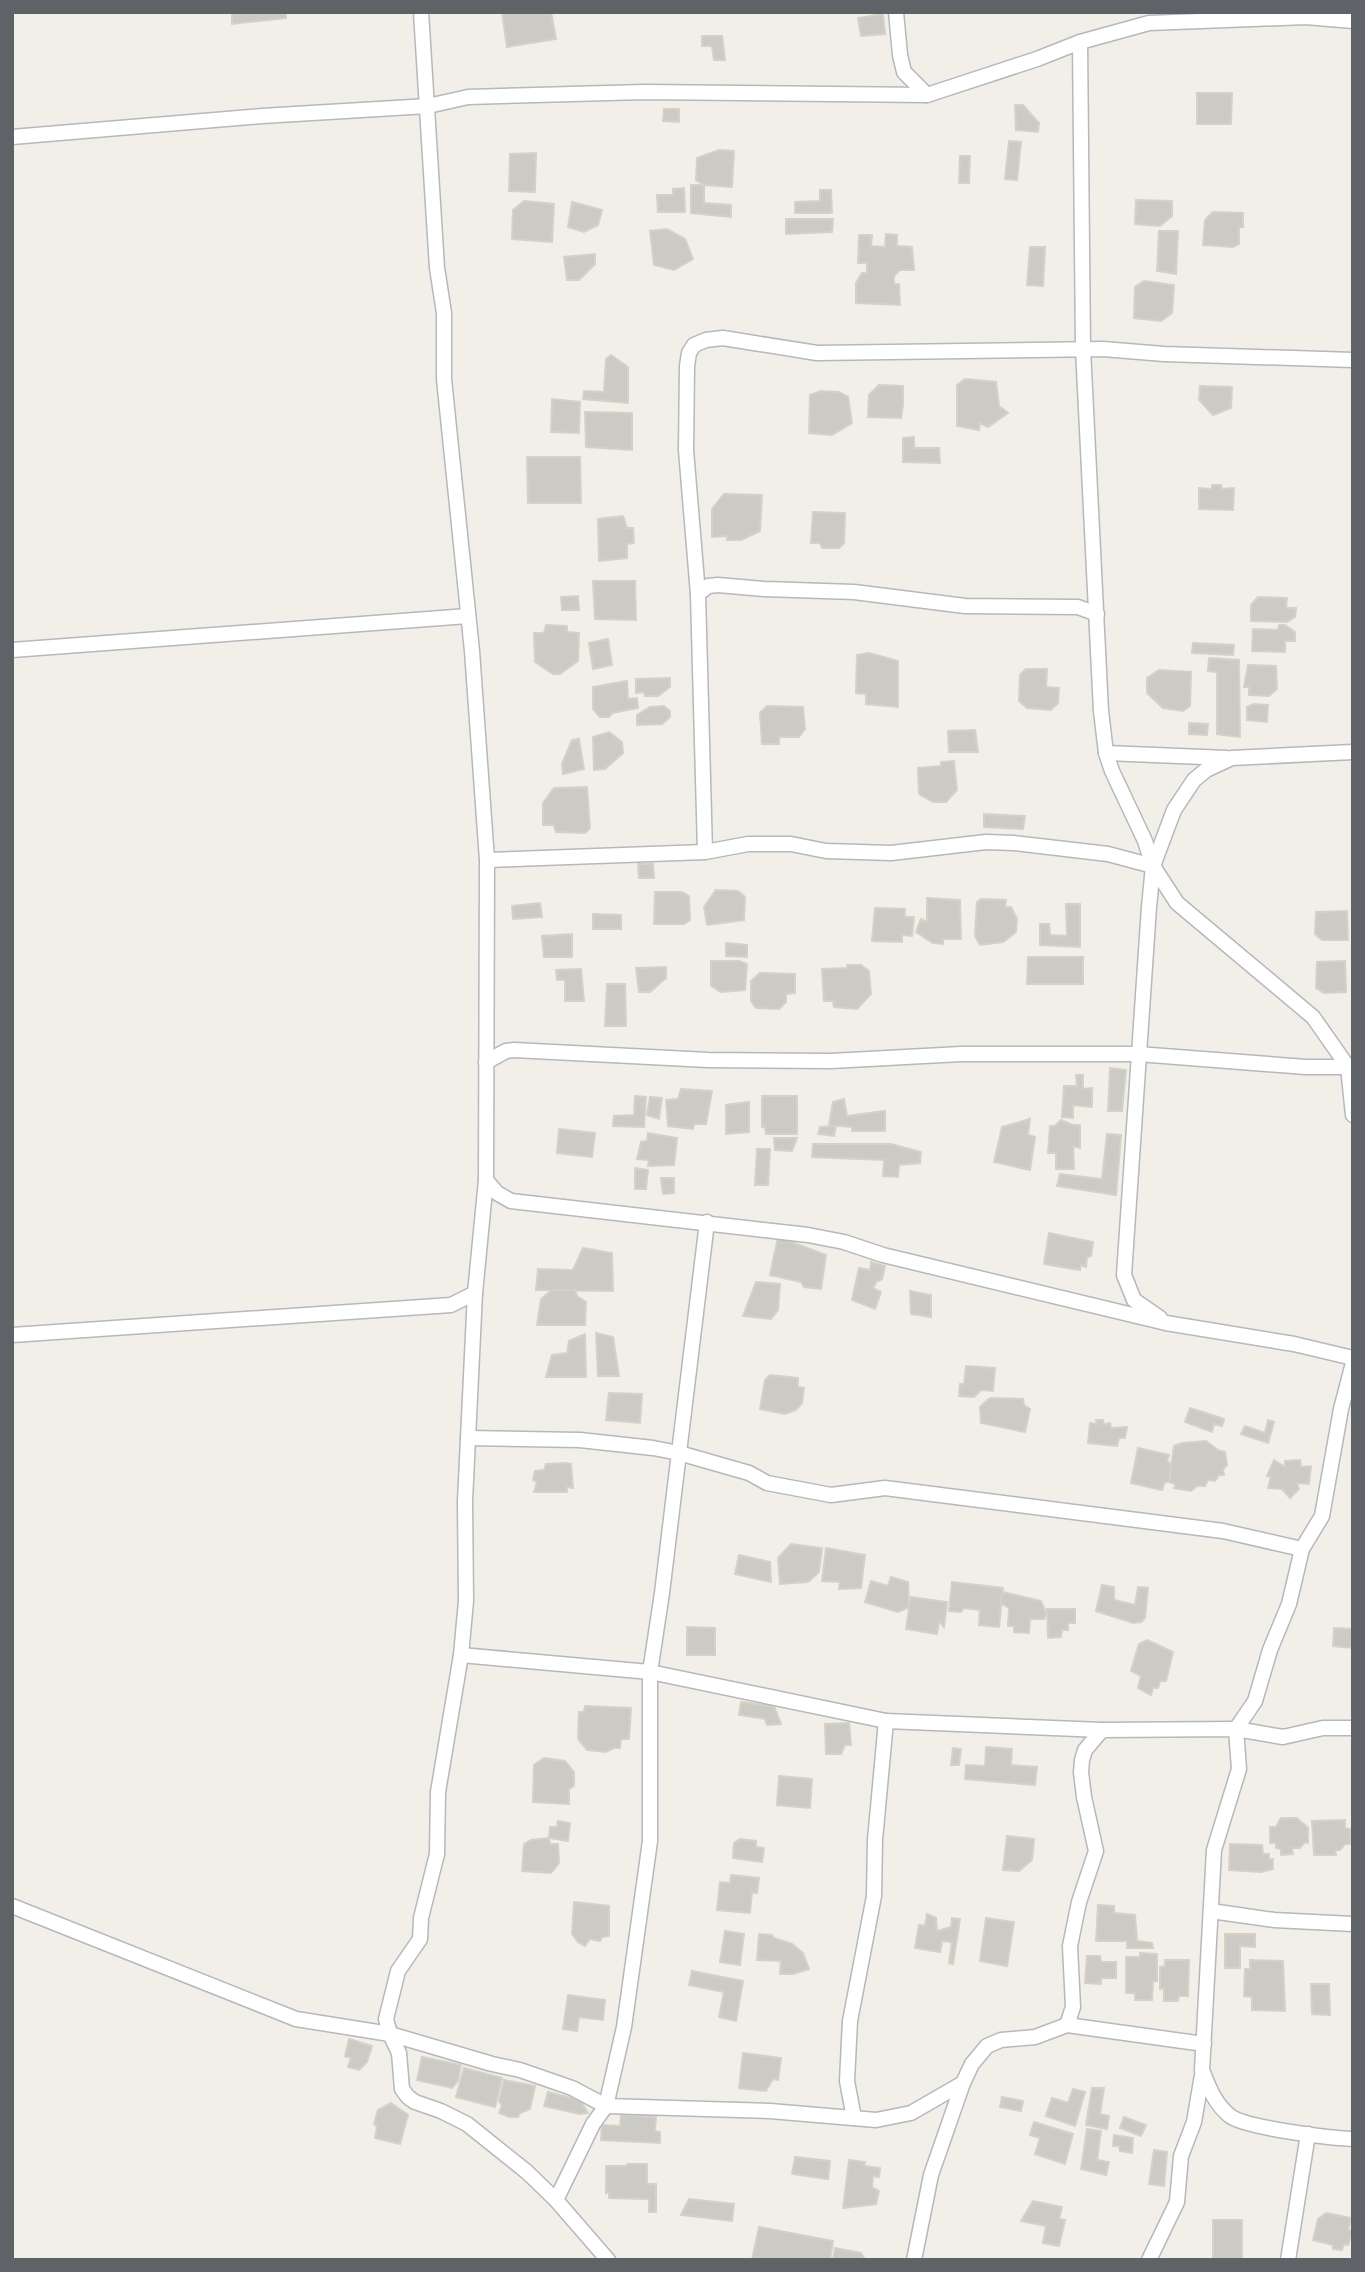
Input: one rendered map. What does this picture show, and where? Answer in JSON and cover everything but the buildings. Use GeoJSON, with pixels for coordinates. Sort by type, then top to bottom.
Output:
{"type":"FeatureCollection","features":[{"type":"Feature","properties":{"kind":"street"},"geometry":{"type":"LineString","coordinates":[[421,12],[437,268],[444,313],[444,379],[468,616],[486,860],[486,1180],[475,1293],[465,1501],[466,1601],[461,1655],[438,1792],[436,1854],[421,1918],[420,1939],[398,1971],[386,2019],[399,2053],[402,2089],[408,2097],[467,2124],[527,2172],[556,2200],[608,2260]]}},
{"type":"Feature","properties":{"kind":"street"},"geometry":{"type":"LineString","coordinates":[[896,12],[904,72],[927,95]]}},
{"type":"Feature","properties":{"kind":"street"},"geometry":{"type":"LineString","coordinates":[[12,137],[428,106],[468,97],[502,95],[644,92],[927,95],[1080,42],[1149,23],[1262,16],[1353,22]]}},
{"type":"Feature","properties":{"kind":"street"},"geometry":{"type":"LineString","coordinates":[[1080,42],[1083,349],[1101,710],[1106,753],[1118,786],[1145,841],[1153,866],[1177,903],[1313,1017],[1350,1067],[1353,1115]]}},
{"type":"Feature","properties":{"kind":"street"},"geometry":{"type":"LineString","coordinates":[[705,852],[698,594],[686,450],[687,366],[688,353],[694,345],[723,338],[817,353],[1083,349],[1353,360]]}},
{"type":"Feature","properties":{"kind":"street"},"geometry":{"type":"LineString","coordinates":[[698,594],[708,586],[718,585],[854,592],[965,606],[1078,607],[1097,614]]}},
{"type":"Feature","properties":{"kind":"street"},"geometry":{"type":"LineString","coordinates":[[12,650],[468,616]]}},
{"type":"Feature","properties":{"kind":"street"},"geometry":{"type":"LineString","coordinates":[[1106,753],[1233,758],[1353,752]]}},
{"type":"Feature","properties":{"kind":"street"},"geometry":{"type":"LineString","coordinates":[[1166,1323],[1134,1300],[1124,1275],[1153,866],[1174,810],[1194,780],[1206,769],[1233,758]]}},
{"type":"Feature","properties":{"kind":"street"},"geometry":{"type":"LineString","coordinates":[[486,860],[705,852],[748,844],[791,844],[826,851],[891,853],[986,842],[1108,854],[1153,866]]}},
{"type":"Feature","properties":{"kind":"street"},"geometry":{"type":"LineString","coordinates":[[486,1062],[506,1051],[514,1050],[708,1060],[831,1061],[961,1054],[1138,1054],[1306,1067],[1350,1067]]}},
{"type":"Feature","properties":{"kind":"street"},"geometry":{"type":"LineString","coordinates":[[486,1180],[497,1193],[511,1201],[808,1235],[1166,1323],[1294,1344],[1353,1360],[1340,1409],[1322,1516],[1301,1549],[1289,1604],[1270,1650],[1255,1701],[1236,1729],[1239,1769],[1214,1850],[1204,2044],[1194,2122],[1181,2156],[1177,2202],[1149,2260]]}},
{"type":"Feature","properties":{"kind":"street"},"geometry":{"type":"LineString","coordinates":[[556,2200],[593,2124],[606,2106],[624,2027],[650,1841],[650,1672],[707,1222]]}},
{"type":"Feature","properties":{"kind":"street"},"geometry":{"type":"LineString","coordinates":[[12,1335],[451,1305],[475,1293]]}},
{"type":"Feature","properties":{"kind":"street"},"geometry":{"type":"LineString","coordinates":[[468,1438],[580,1440],[679,1452],[749,1473],[767,1483],[831,1495],[885,1488],[1223,1531],[1301,1549]]}},
{"type":"Feature","properties":{"kind":"street"},"geometry":{"type":"LineString","coordinates":[[461,1655],[650,1672],[886,1721],[1102,1730],[1236,1729],[1283,1737],[1323,1728],[1353,1728]]}},
{"type":"Feature","properties":{"kind":"street"},"geometry":{"type":"LineString","coordinates":[[854,2118],[847,2081],[850,2021],[874,1896],[874,1840],[886,1721]]}},
{"type":"Feature","properties":{"kind":"street"},"geometry":{"type":"LineString","coordinates":[[1067,2025],[1073,2007],[1070,1946],[1079,1902],[1097,1851],[1080,1772],[1085,1749],[1102,1730]]}},
{"type":"Feature","properties":{"kind":"street"},"geometry":{"type":"LineString","coordinates":[[12,1906],[296,2019],[390,2034],[553,2080],[606,2106],[771,2111],[876,2120],[911,2113],[963,2083]]}},
{"type":"Feature","properties":{"kind":"street"},"geometry":{"type":"LineString","coordinates":[[1211,1911],[1274,1920],[1353,1924]]}},
{"type":"Feature","properties":{"kind":"street"},"geometry":{"type":"LineString","coordinates":[[914,2260],[931,2175],[963,2083],[972,2064],[987,2046],[1001,2040],[1035,2037],[1067,2025],[1204,2044]]}},
{"type":"Feature","properties":{"kind":"street"},"geometry":{"type":"LineString","coordinates":[[1202,2070],[1213,2097],[1232,2118],[1308,2134],[1353,2139]]}},
{"type":"Feature","properties":{"kind":"street"},"geometry":{"type":"LineString","coordinates":[[1288,2260],[1308,2134]]}}]}
